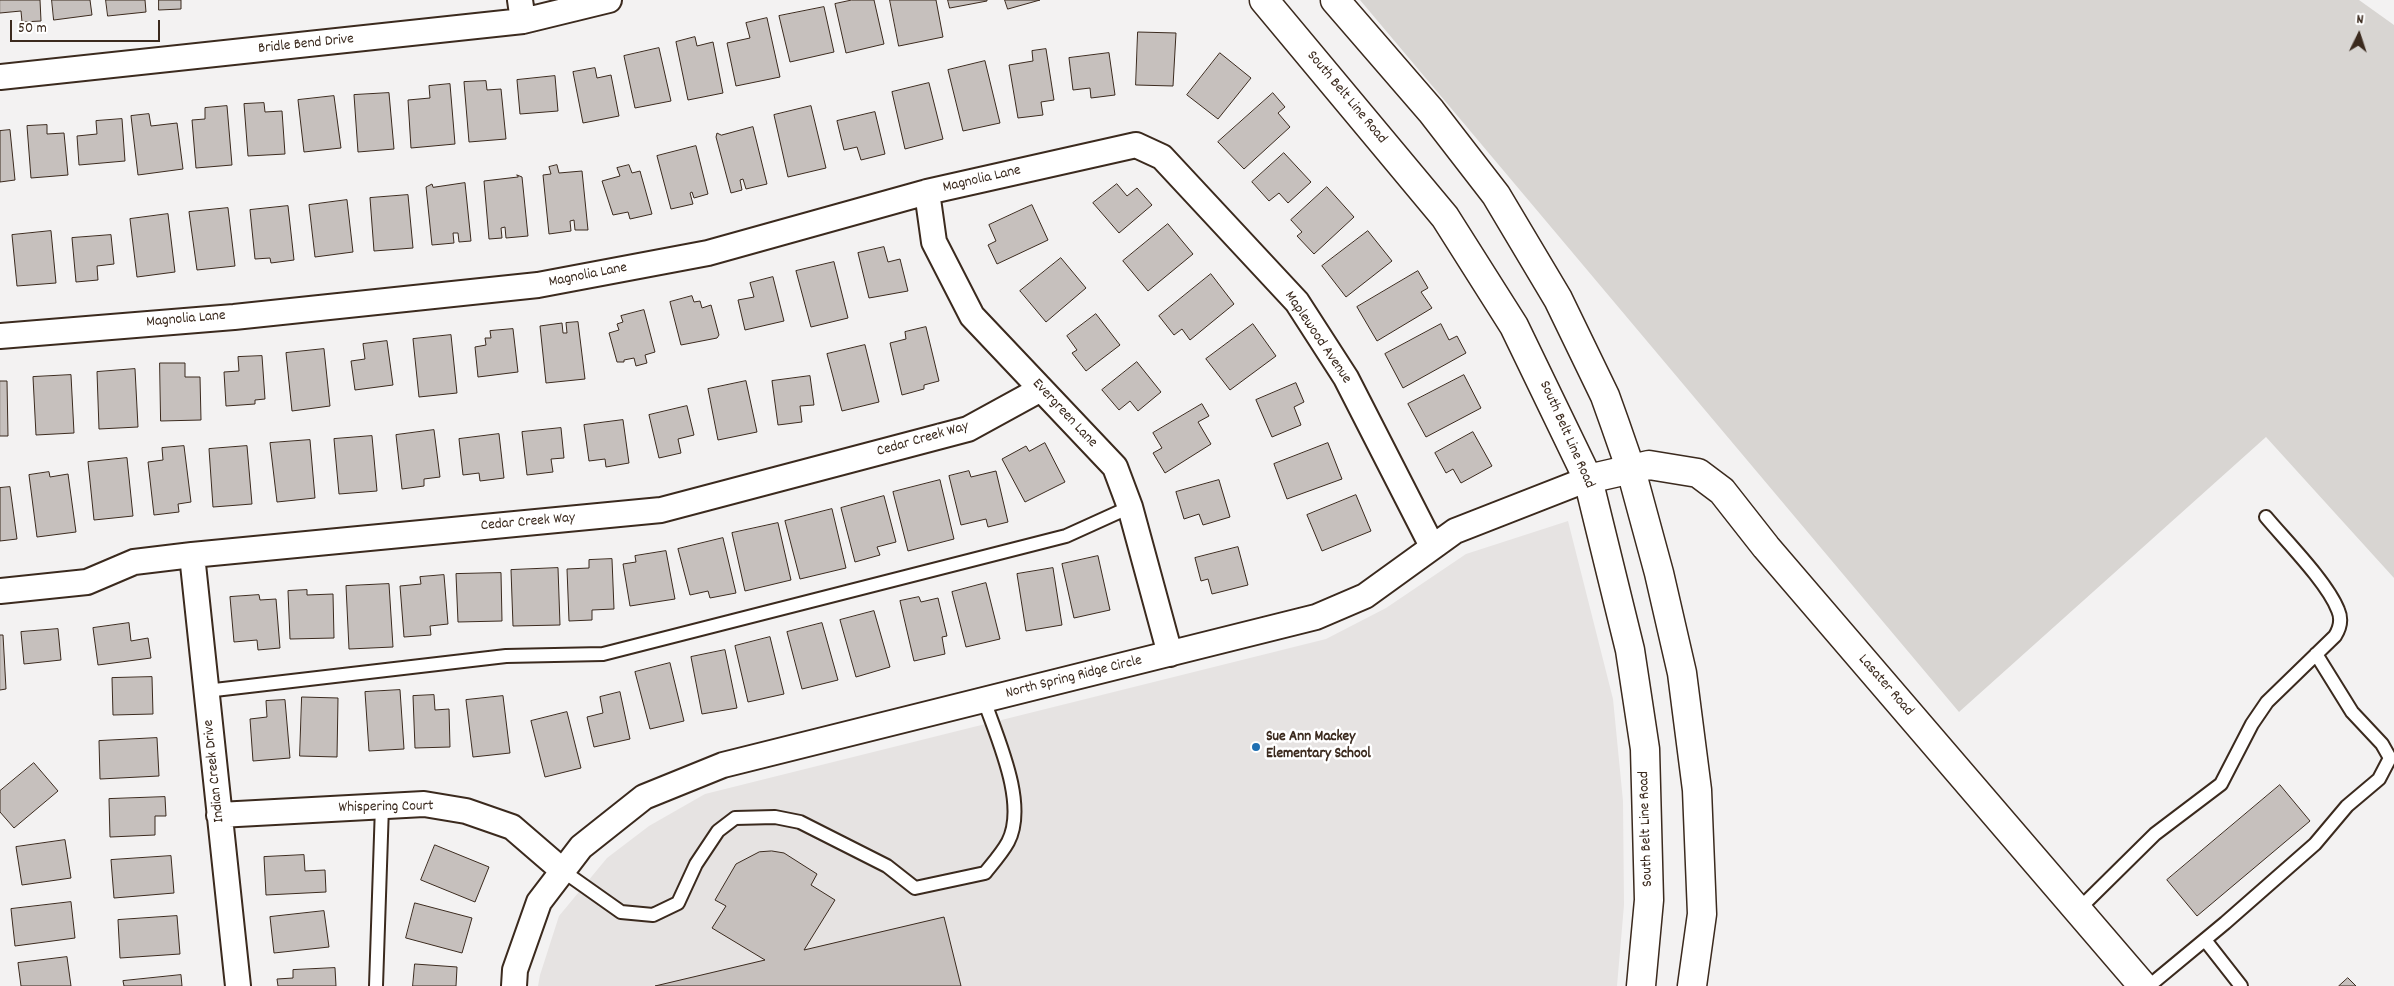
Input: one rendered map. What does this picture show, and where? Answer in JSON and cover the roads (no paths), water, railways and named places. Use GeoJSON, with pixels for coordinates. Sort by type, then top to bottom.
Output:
{"type":"FeatureCollection","features":[{"type":"Feature","properties":{"kind":"main road","name":"South Belt Line Road"},"geometry":{"type":"LineString","coordinates":[[1264,0],[1445,217],[1514,326],[1588,479],[1630,650],[1645,749],[1649,900],[1641,986]]}},
{"type":"Feature","properties":{"kind":"main road"},"geometry":{"type":"LineString","coordinates":[[1336,0],[1431,111],[1496,195],[1558,299],[1605,396],[1631,470],[1660,573],[1682,673],[1697,790],[1702,914],[1692,986]]}},
{"type":"Feature","properties":{"kind":"main road","name":"Lasater Road"},"geometry":{"type":"LineString","coordinates":[[1588,479],[1649,466],[1698,473],[1722,491],[1766,547],[2142,986]]}},
{"type":"Feature","properties":{"kind":"street","name":"Bridle Bend Drive"},"geometry":{"type":"LineString","coordinates":[[0,77],[610,0]]}},
{"type":"Feature","properties":{"kind":"street","name":"Magnolia Lane"},"geometry":{"type":"LineString","coordinates":[[0,336],[234,316],[538,285],[708,253],[927,192],[1136,145],[1162,157]]}},
{"type":"Feature","properties":{"kind":"street","name":"Maplewood Avenue"},"geometry":{"type":"LineString","coordinates":[[1162,157],[1297,302],[1346,378],[1432,546]]}},
{"type":"Feature","properties":{"kind":"street","name":"Evergreen Lane"},"geometry":{"type":"LineString","coordinates":[[927,192],[934,242],[972,316],[1114,467],[1130,507],[1170,654]]}},
{"type":"Feature","properties":{"kind":"street","name":"Cedar Creek Way"},"geometry":{"type":"LineString","coordinates":[[0,591],[87,582],[134,562],[661,510],[968,430],[1041,389]]}},
{"type":"Feature","properties":{"kind":"street","name":"North Spring Ridge Circle"},"geometry":{"type":"LineString","coordinates":[[514,986],[515,970],[539,902],[581,847],[644,797],[723,765],[1316,617],[1366,596],[1455,530],[1588,479]]}},
{"type":"Feature","properties":{"kind":"street","name":"Indian Creek Drive"},"geometry":{"type":"LineString","coordinates":[[192,555],[238,986]]}},
{"type":"Feature","properties":{"kind":"street","name":"Whispering Court"},"geometry":{"type":"LineString","coordinates":[[219,815],[424,804],[466,811],[512,827],[563,871]]}},
{"type":"Feature","properties":{"kind":"lane"},"geometry":{"type":"LineString","coordinates":[[206,691],[506,656],[603,654],[1066,536],[1130,507]]}},
{"type":"Feature","properties":{"kind":"lane"},"geometry":{"type":"LineString","coordinates":[[2078,910],[2155,834],[2221,784],[2252,724],[2267,702],[2335,636],[2340,627],[2338,610],[2319,580],[2266,517]]}},
{"type":"Feature","properties":{"kind":"lane"},"geometry":{"type":"LineString","coordinates":[[2149,986],[2315,844],[2346,806],[2378,779],[2390,758],[2382,744],[2352,712],[2316,654]]}},
{"type":"Feature","properties":{"kind":"lane"},"geometry":{"type":"LineString","coordinates":[[563,871],[621,912],[653,915],[678,903],[696,864],[718,831],[734,818],[774,818],[800,822],[887,866],[915,888],[985,873],[1009,841],[1016,807],[1009,774],[984,700]]}},
{"type":"Feature","properties":{"kind":"lane"},"geometry":{"type":"LineString","coordinates":[[376,986],[382,806]]}},
{"type":"Feature","properties":{"kind":"lane"},"geometry":{"type":"LineString","coordinates":[[2205,940],[2241,986]]}},
{"type":"Feature","properties":{"kind":"place","name":"Sue Ann Mackey Elementary School"},"geometry":{"type":"Point","coordinates":[1256,747]}}]}
